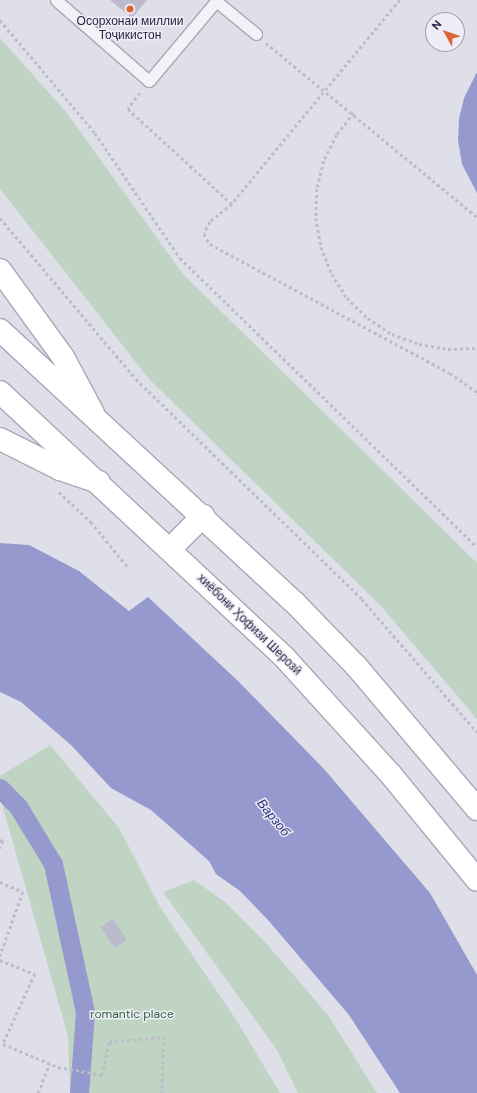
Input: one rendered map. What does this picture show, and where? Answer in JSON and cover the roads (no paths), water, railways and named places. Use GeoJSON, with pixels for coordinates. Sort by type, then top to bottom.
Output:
{"type":"FeatureCollection","features":[{"type":"Feature","properties":{"kind":"main road"},"geometry":{"type":"LineString","coordinates":[[0,270],[63,357],[93,413]]}},
{"type":"Feature","properties":{"kind":"main road"},"geometry":{"type":"LineString","coordinates":[[0,330],[93,413],[295,603],[357,667],[477,809]]}},
{"type":"Feature","properties":{"kind":"main road","name":"хиёбони Ҳофизи Шерозӣ"},"geometry":{"type":"LineString","coordinates":[[0,392],[99,482],[290,664],[396,781],[477,880]]}},
{"type":"Feature","properties":{"kind":"main road"},"geometry":{"type":"LineString","coordinates":[[0,439],[60,469],[99,482]]}},
{"type":"Feature","properties":{"kind":"main road"},"geometry":{"type":"LineString","coordinates":[[170,550],[203,516]]}},
{"type":"Feature","properties":{"kind":"lane"},"geometry":{"type":"LineString","coordinates":[[56,0],[149,81],[217,1],[256,34]]}},
{"type":"Feature","properties":{"kind":"water"},"geometry":{"type":"Polygon","coordinates":[[[477,72],[477,193],[462,164],[458,140],[459,119],[464,98],[477,72]]]}},
{"type":"Feature","properties":{"kind":"water","name":"Варзоб"},"geometry":{"type":"Polygon","coordinates":[[[0,543],[29,545],[79,571],[129,611],[148,597],[238,681],[324,769],[430,893],[477,975],[477,1093],[400,1093],[349,1015],[268,920],[240,891],[216,874],[209,861],[151,810],[111,788],[71,745],[21,702],[0,692],[0,543]]]}},
{"type":"Feature","properties":{"kind":"waterway"},"geometry":{"type":"LineString","coordinates":[[0,788],[19,808],[53,864],[85,1012],[79,1093]]}},
{"type":"Feature","properties":{"kind":"place","name":"Осорхонаи миллии Тоҷикистон"},"geometry":{"type":"Point","coordinates":[130,9]}},
{"type":"Feature","properties":{"kind":"park label","name":"romantic place"},"geometry":{"type":"Point","coordinates":[132,1015]}}]}
